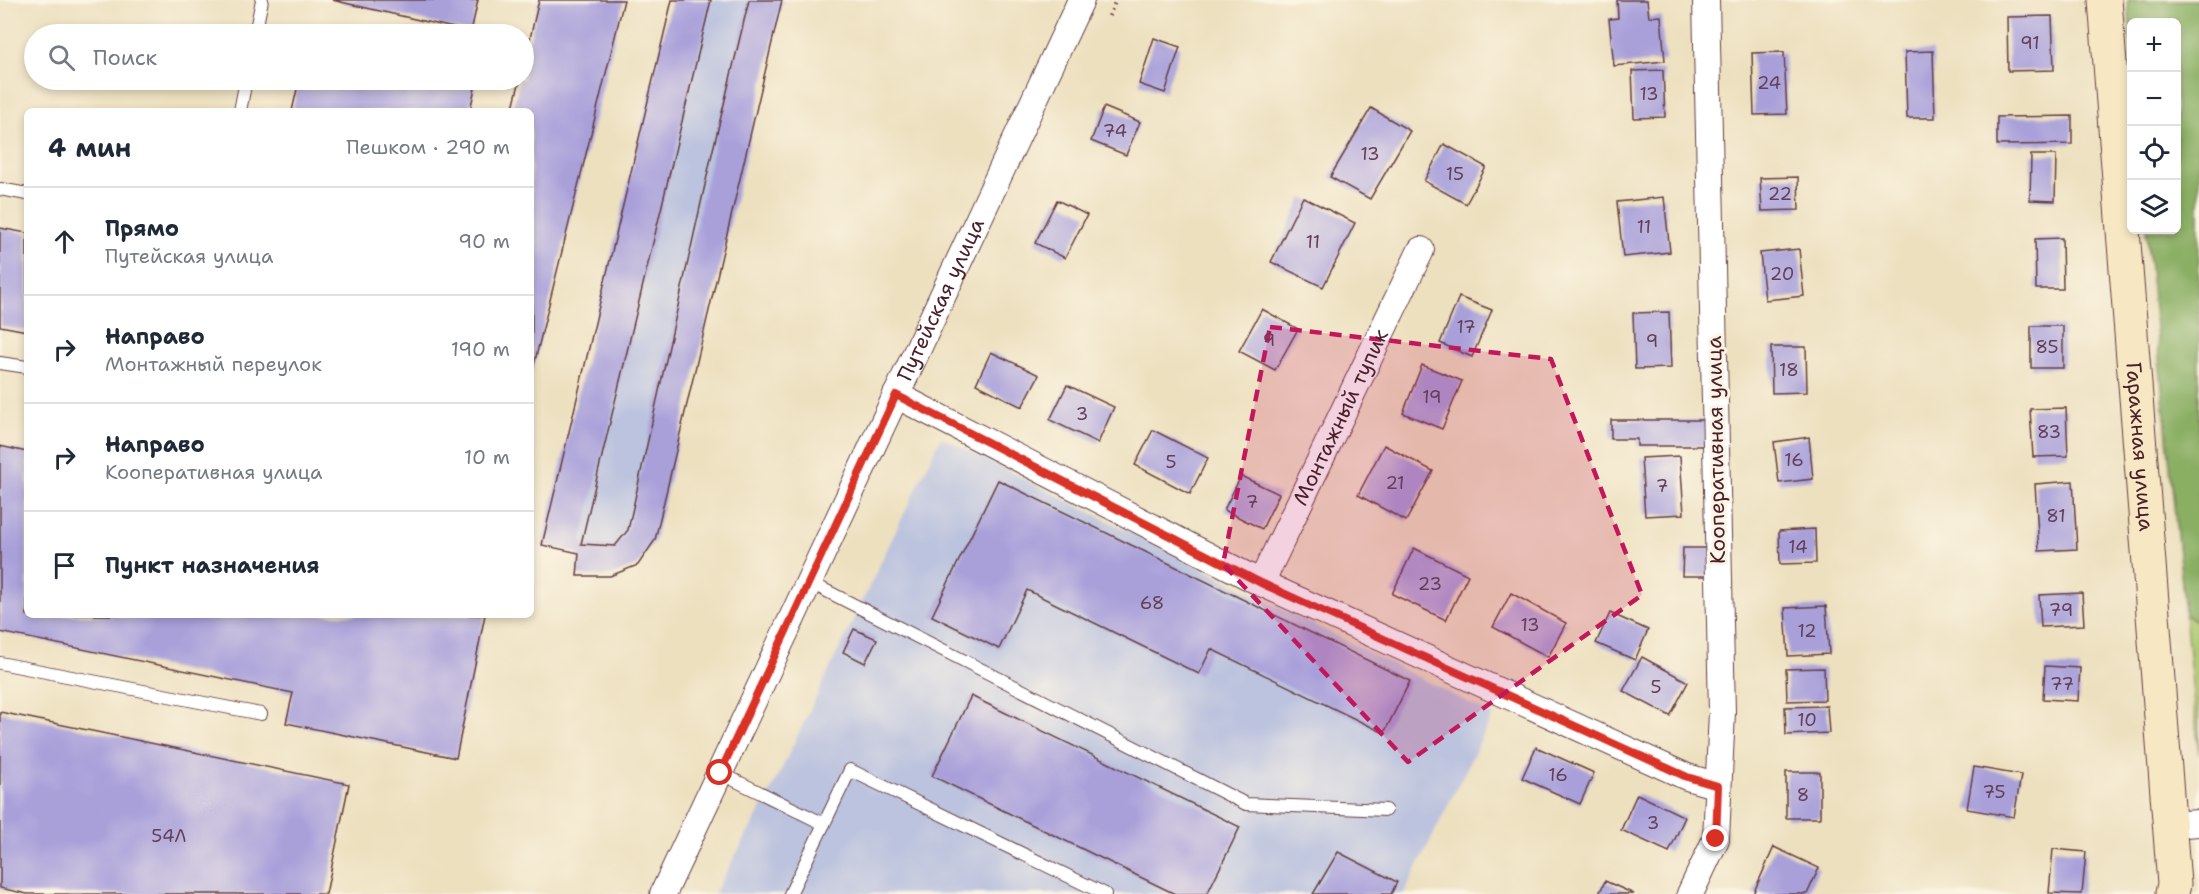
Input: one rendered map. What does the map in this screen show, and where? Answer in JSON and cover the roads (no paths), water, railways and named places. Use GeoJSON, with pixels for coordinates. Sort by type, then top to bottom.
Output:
{"type":"FeatureCollection","features":[{"type":"Feature","properties":{"kind":"street","name":"Путейская улица"},"geometry":{"type":"LineString","coordinates":[[663,894],[1081,0]]}},
{"type":"Feature","properties":{"kind":"street","name":"Кооперативная улица"},"geometry":{"type":"LineString","coordinates":[[1690,894],[1716,839],[1722,712],[1706,0]]}},
{"type":"Feature","properties":{"kind":"street","name":"Гаражная улица"},"geometry":{"type":"LineString","coordinates":[[2105,0],[2184,824],[2172,894]]}},
{"type":"Feature","properties":{"kind":"street","name":"Монтажный тупик"},"geometry":{"type":"LineString","coordinates":[[1261,583],[1421,249]]}},
{"type":"Feature","properties":{"kind":"street"},"geometry":{"type":"LineString","coordinates":[[896,395],[1261,583],[1687,777],[1718,786]]}},
{"type":"Feature","properties":{"kind":"lane"},"geometry":{"type":"LineString","coordinates":[[257,24],[262,0]]}},
{"type":"Feature","properties":{"kind":"lane"},"geometry":{"type":"LineString","coordinates":[[241,108],[244,90]]}},
{"type":"Feature","properties":{"kind":"lane"},"geometry":{"type":"LineString","coordinates":[[0,189],[24,193]]}},
{"type":"Feature","properties":{"kind":"lane"},"geometry":{"type":"LineString","coordinates":[[0,363],[24,367]]}},
{"type":"Feature","properties":{"kind":"lane"},"geometry":{"type":"LineString","coordinates":[[809,582],[1246,804],[1386,810]]}},
{"type":"Feature","properties":{"kind":"lane"},"geometry":{"type":"LineString","coordinates":[[0,663],[261,714]]}},
{"type":"Feature","properties":{"kind":"lane"},"geometry":{"type":"LineString","coordinates":[[790,894],[850,770],[1105,894]]}},
{"type":"Feature","properties":{"kind":"lane"},"geometry":{"type":"LineString","coordinates":[[720,773],[824,824]]}}]}
